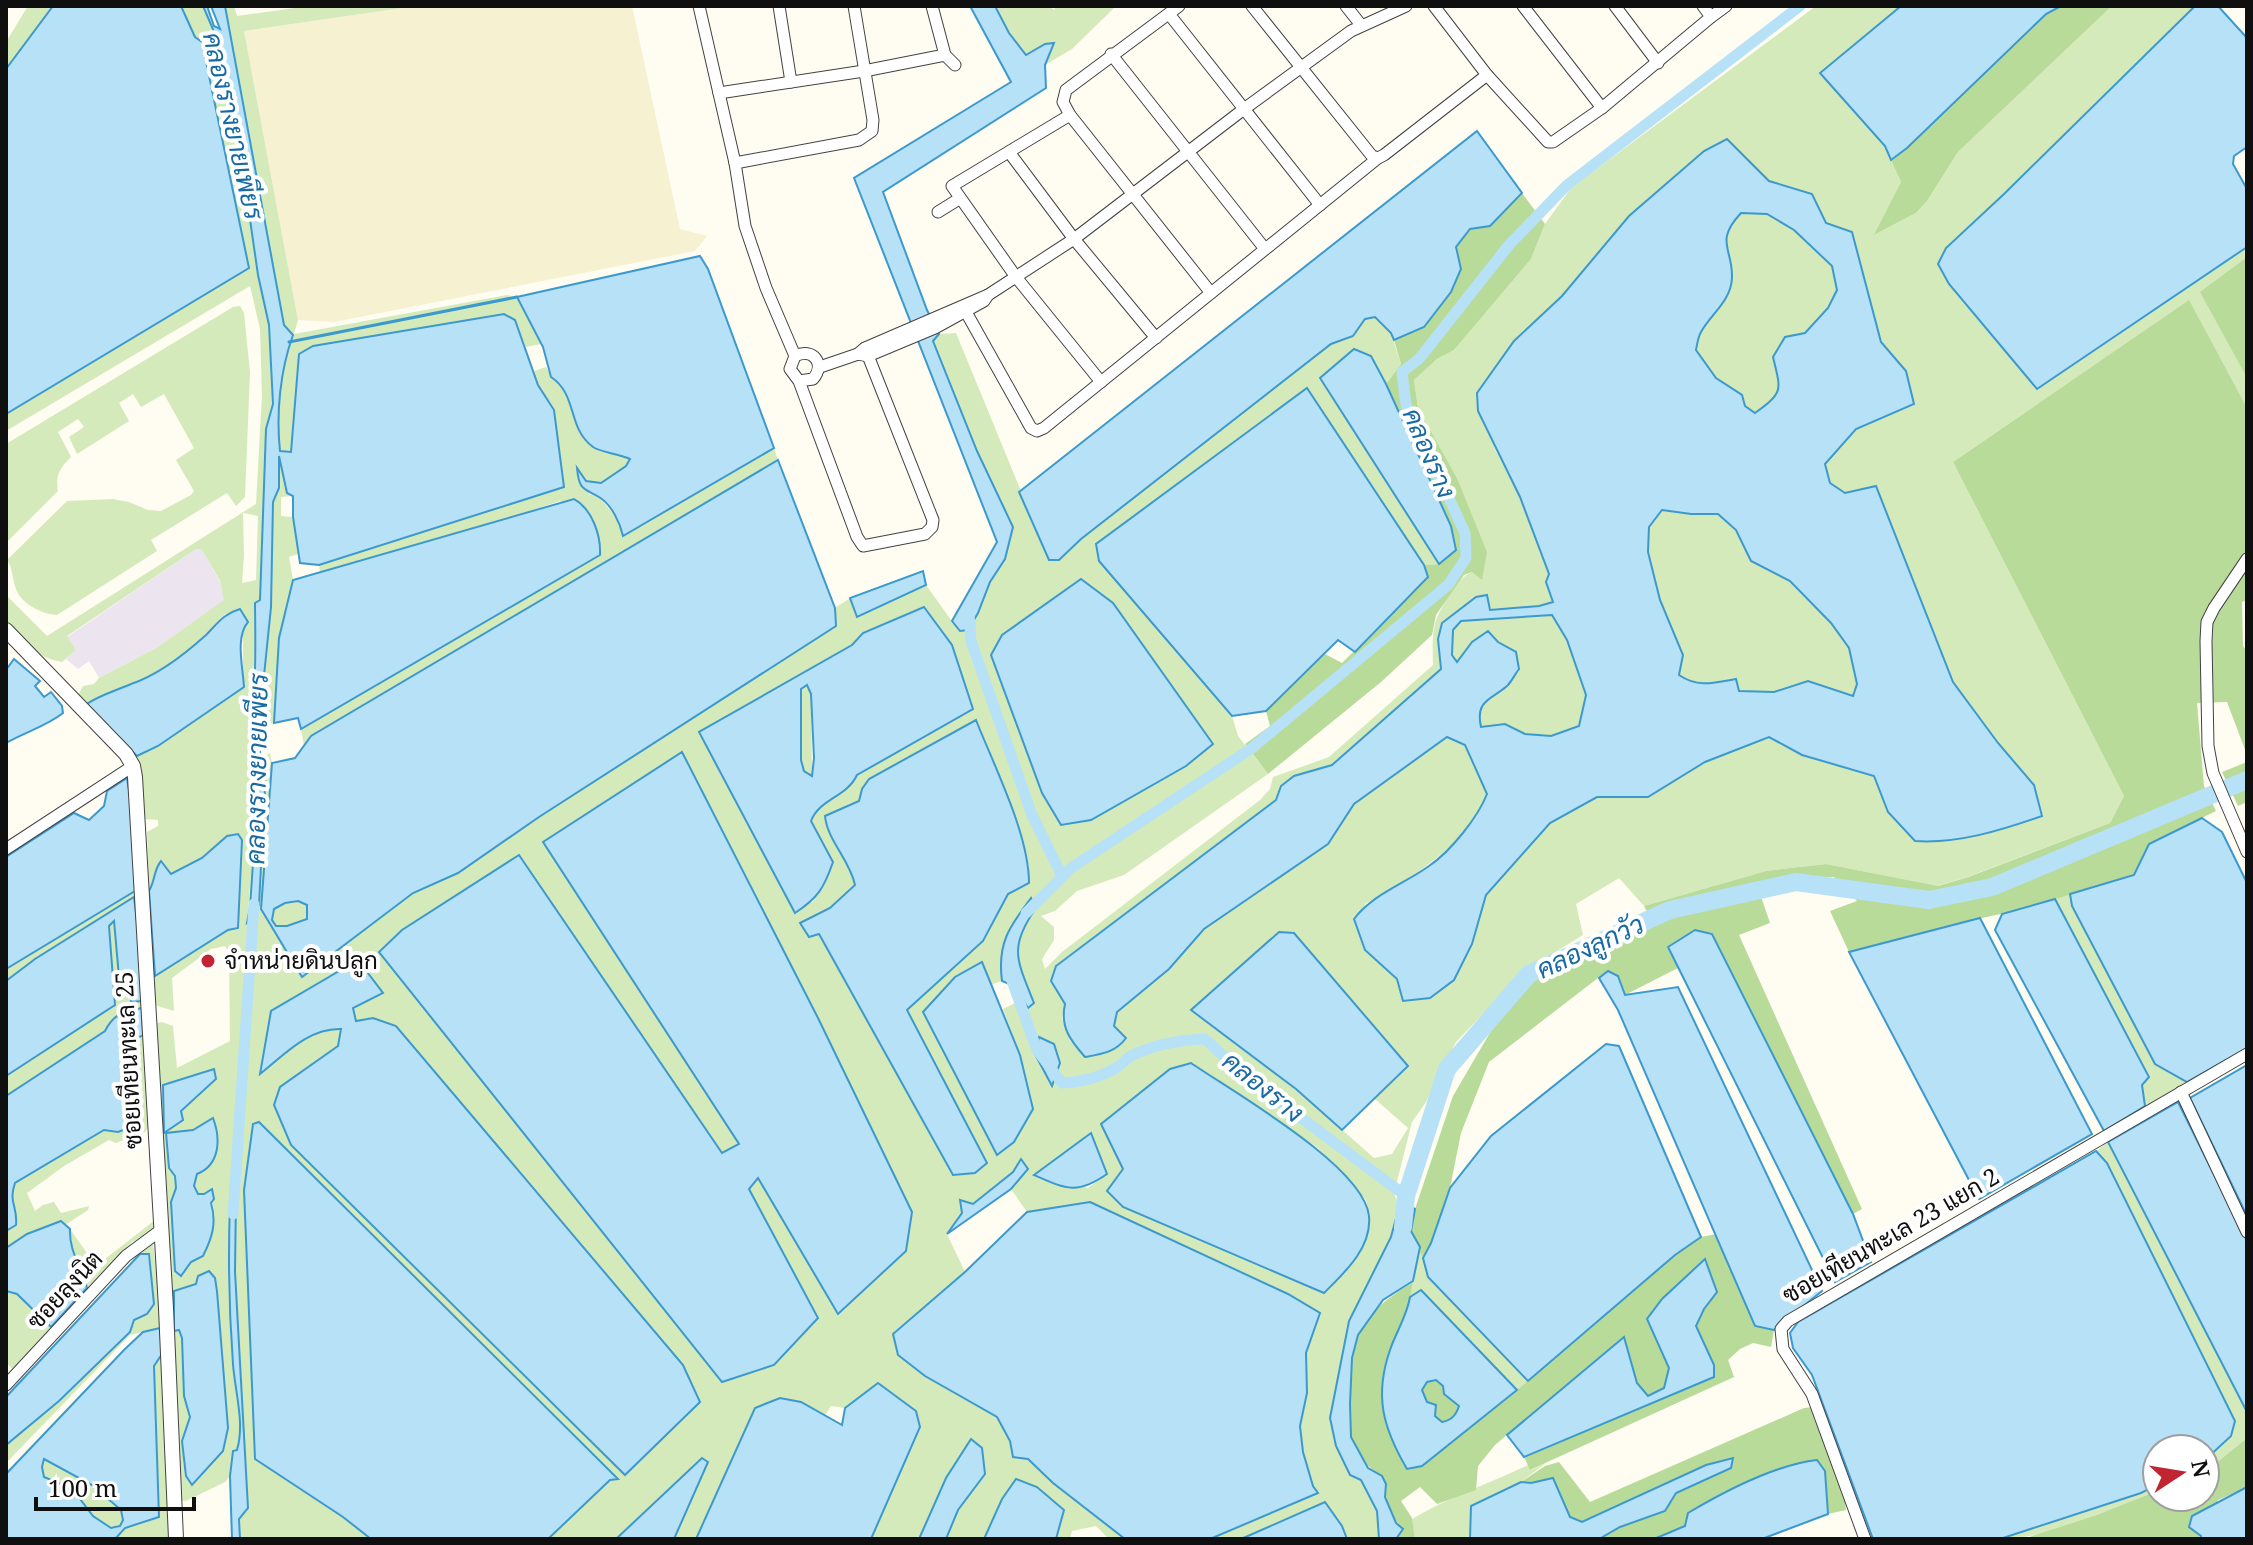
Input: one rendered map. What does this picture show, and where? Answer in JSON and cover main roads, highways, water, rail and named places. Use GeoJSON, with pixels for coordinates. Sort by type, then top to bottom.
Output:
{"type":"FeatureCollection","features":[{"type":"Feature","properties":{"kind":"water"},"geometry":{"type":"Polygon","coordinates":[[[53,6],[181,6],[195,37],[202,42],[249,268],[6,414],[6,69],[53,6]]]}},
{"type":"Feature","properties":{"kind":"water"},"geometry":{"type":"Polygon","coordinates":[[[203,6],[207,6],[214,26],[220,29],[211,6],[225,6],[284,325],[293,335],[280,393],[280,451],[291,452],[299,354],[313,346],[504,314],[515,320],[538,385],[554,410],[564,487],[319,565],[300,563],[293,496],[287,493],[279,456],[279,488],[273,502],[271,607],[264,676],[267,685],[267,724],[259,725],[260,753],[266,770],[259,905],[255,906],[255,917],[247,923],[257,802],[252,698],[255,603],[260,600],[266,429],[273,404],[269,325],[258,275],[240,150],[210,47],[215,34],[203,6]]]}},
{"type":"Feature","properties":{"kind":"water"},"geometry":{"type":"Polygon","coordinates":[[[970,6],[995,6],[1009,33],[1026,55],[1045,44],[1054,43],[1045,65],[1046,88],[883,192],[939,334],[933,341],[977,451],[1013,527],[1005,559],[990,582],[978,613],[968,630],[960,631],[952,621],[997,542],[854,178],[1011,82],[970,6]]]}},
{"type":"Feature","properties":{"kind":"water"},"geometry":{"type":"Polygon","coordinates":[[[1901,6],[2061,6],[2046,14],[1891,160],[1885,146],[1820,73],[1901,6]]]}},
{"type":"Feature","properties":{"kind":"water"},"geometry":{"type":"Polygon","coordinates":[[[2195,6],[2218,6],[2247,38],[2247,147],[2234,156],[2233,164],[2247,189],[2247,247],[2037,389],[1949,284],[1938,264],[1946,248],[2195,6]]]}},
{"type":"Feature","properties":{"kind":"water"},"geometry":{"type":"Polygon","coordinates":[[[1477,131],[1522,193],[1490,226],[1470,229],[1456,247],[1461,269],[1451,292],[1424,327],[1394,340],[1375,317],[1365,319],[1353,336],[1331,344],[1081,539],[1059,560],[1049,560],[1019,492],[1477,131]]]}},
{"type":"Feature","properties":{"kind":"water"},"geometry":{"type":"Polygon","coordinates":[[[1727,139],[1769,181],[1812,194],[1826,223],[1852,232],[1881,342],[1906,371],[1914,404],[1856,429],[1825,464],[1830,483],[1845,493],[1876,486],[1953,682],[2034,785],[2042,816],[1964,838],[1915,841],[1888,812],[1874,776],[1802,755],[1769,737],[1705,762],[1648,797],[1597,797],[1550,823],[1486,895],[1472,944],[1454,980],[1430,998],[1403,1001],[1397,979],[1365,950],[1354,919],[1379,896],[1446,852],[1483,803],[1487,794],[1465,745],[1447,737],[1354,804],[1328,844],[1204,929],[1169,969],[1117,1012],[1114,1026],[1126,1038],[1122,1043],[1108,1052],[1085,1057],[1065,1026],[1065,1004],[1051,981],[1056,966],[1276,800],[1281,786],[1294,776],[1332,765],[1441,669],[1438,639],[1442,623],[1476,597],[1487,595],[1490,610],[1553,602],[1546,582],[1549,574],[1520,497],[1478,411],[1477,393],[1514,341],[1562,296],[1629,216],[1704,151],[1727,139]],[[1741,213],[1728,231],[1727,238],[1732,268],[1731,286],[1701,332],[1696,350],[1716,378],[1742,395],[1745,406],[1755,413],[1778,390],[1773,357],[1785,337],[1805,333],[1828,308],[1837,290],[1832,266],[1794,230],[1767,214],[1741,213]],[[1662,510],[1649,527],[1648,552],[1660,600],[1683,655],[1679,675],[1700,683],[1736,679],[1739,691],[1774,692],[1808,681],[1853,696],[1857,684],[1849,648],[1831,623],[1790,581],[1751,561],[1736,530],[1718,514],[1662,510]],[[1552,615],[1461,621],[1453,630],[1452,655],[1457,662],[1472,642],[1488,631],[1498,642],[1516,652],[1519,669],[1507,686],[1482,706],[1481,727],[1505,724],[1525,734],[1551,736],[1579,726],[1586,695],[1567,640],[1552,615]]]}},
{"type":"Feature","properties":{"kind":"water"},"geometry":{"type":"Polygon","coordinates":[[[700,256],[708,269],[774,448],[623,536],[618,520],[608,505],[581,484],[577,468],[586,481],[601,483],[626,466],[630,459],[596,449],[579,431],[565,393],[551,377],[543,347],[517,297],[700,256]]]}},
{"type":"Feature","properties":{"kind":"water"},"geometry":{"type":"Polygon","coordinates":[[[1354,349],[1371,356],[1451,526],[1456,550],[1439,564],[1320,378],[1354,349]]]}},
{"type":"Feature","properties":{"kind":"water"},"geometry":{"type":"Polygon","coordinates":[[[1307,388],[1424,565],[1428,577],[1355,652],[1338,640],[1266,711],[1232,716],[1099,561],[1096,544],[1307,388]]]}},
{"type":"Feature","properties":{"kind":"water"},"geometry":{"type":"Polygon","coordinates":[[[778,460],[835,608],[836,626],[539,817],[458,873],[413,893],[302,977],[261,909],[272,763],[295,758],[311,736],[778,460]],[[298,901],[285,903],[274,909],[272,920],[276,926],[287,926],[307,919],[307,905],[298,901]]]}},
{"type":"Feature","properties":{"kind":"water"},"geometry":{"type":"Polygon","coordinates":[[[574,499],[586,509],[594,523],[600,555],[301,729],[298,718],[274,723],[279,638],[293,580],[574,499]]]}},
{"type":"Feature","properties":{"kind":"water"},"geometry":{"type":"Polygon","coordinates":[[[923,571],[926,585],[857,617],[850,598],[923,571]]]}},
{"type":"Feature","properties":{"kind":"water"},"geometry":{"type":"Polygon","coordinates":[[[1081,579],[1113,603],[1213,744],[1186,766],[1091,820],[1061,825],[1042,793],[991,655],[1002,635],[1081,579]]]}},
{"type":"Feature","properties":{"kind":"water"},"geometry":{"type":"Polygon","coordinates":[[[924,607],[952,645],[973,709],[857,775],[847,788],[820,808],[811,821],[833,862],[819,892],[795,913],[699,732],[852,645],[863,633],[924,607]],[[807,685],[801,689],[801,760],[804,771],[812,776],[814,758],[811,694],[807,685]]]}},
{"type":"Feature","properties":{"kind":"water"},"geometry":{"type":"Polygon","coordinates":[[[240,609],[248,622],[241,644],[244,687],[158,746],[137,756],[85,705],[161,670],[225,616],[240,609]]]}},
{"type":"Feature","properties":{"kind":"water"},"geometry":{"type":"Polygon","coordinates":[[[14,659],[40,681],[35,686],[44,697],[51,692],[62,706],[63,713],[6,743],[6,670],[14,659]]]}},
{"type":"Feature","properties":{"kind":"water"},"geometry":{"type":"Polygon","coordinates":[[[976,720],[1017,822],[1029,883],[1008,894],[983,941],[907,1010],[987,1163],[975,1173],[953,1175],[819,934],[809,937],[800,923],[830,908],[855,885],[825,816],[859,801],[869,779],[976,720]]]}},
{"type":"Feature","properties":{"kind":"water"},"geometry":{"type":"Polygon","coordinates":[[[682,752],[818,1018],[912,1212],[906,1251],[838,1314],[758,1178],[749,1189],[818,1318],[774,1365],[722,1382],[379,952],[402,930],[519,855],[722,1153],[739,1144],[543,842],[682,752]]]}},
{"type":"Feature","properties":{"kind":"water"},"geometry":{"type":"Polygon","coordinates":[[[127,778],[132,809],[135,891],[6,969],[6,857],[74,813],[89,820],[104,806],[107,791],[127,778]]]}},
{"type":"Feature","properties":{"kind":"water"},"geometry":{"type":"Polygon","coordinates":[[[2202,818],[2222,832],[2247,883],[2247,1048],[2187,1082],[2155,1064],[2072,906],[2070,894],[2134,875],[2149,844],[2202,818]]]}},
{"type":"Feature","properties":{"kind":"water"},"geometry":{"type":"Polygon","coordinates":[[[238,834],[242,840],[238,928],[228,930],[155,976],[149,891],[159,864],[161,861],[171,874],[202,858],[227,836],[238,834]]]}},
{"type":"Feature","properties":{"kind":"water"},"geometry":{"type":"Polygon","coordinates":[[[134,897],[142,1001],[131,1002],[130,977],[119,977],[114,921],[109,926],[115,1005],[6,1076],[6,981],[35,959],[134,897]]]}},
{"type":"Feature","properties":{"kind":"water"},"geometry":{"type":"Polygon","coordinates":[[[1031,898],[1036,908],[1021,934],[1018,954],[1034,1003],[1028,1008],[1012,985],[1002,981],[1001,956],[1006,936],[1031,898]]]}},
{"type":"Feature","properties":{"kind":"water"},"geometry":{"type":"Polygon","coordinates":[[[2055,899],[2149,1077],[2142,1085],[2145,1106],[2104,1131],[1995,930],[2002,914],[2055,899]]]}},
{"type":"Feature","properties":{"kind":"water"},"geometry":{"type":"Polygon","coordinates":[[[1980,918],[2092,1134],[1979,1199],[1849,952],[1980,918]]]}},
{"type":"Feature","properties":{"kind":"water"},"geometry":{"type":"Polygon","coordinates":[[[1695,930],[1712,934],[1853,1214],[1871,1262],[1835,1282],[1668,947],[1695,930]]]}},
{"type":"Feature","properties":{"kind":"water"},"geometry":{"type":"Polygon","coordinates":[[[1279,932],[1294,933],[1408,1066],[1342,1130],[1296,1089],[1191,1010],[1279,932]]]}},
{"type":"Feature","properties":{"kind":"water"},"geometry":{"type":"Polygon","coordinates":[[[358,960],[383,993],[353,1008],[356,1021],[373,1018],[396,1026],[683,1365],[700,1402],[625,1475],[291,1145],[274,1105],[280,1087],[338,1046],[341,1029],[307,1038],[260,1074],[271,1011],[358,960]]]}},
{"type":"Feature","properties":{"kind":"water"},"geometry":{"type":"Polygon","coordinates":[[[982,962],[1020,1055],[1033,1109],[1014,1142],[997,1155],[923,1012],[955,977],[982,962]]]}},
{"type":"Feature","properties":{"kind":"water"},"geometry":{"type":"Polygon","coordinates":[[[1608,971],[1618,976],[1625,995],[1678,987],[1822,1291],[1774,1330],[1755,1326],[1618,1010],[1599,978],[1608,971]]]}},
{"type":"Feature","properties":{"kind":"water"},"geometry":{"type":"Polygon","coordinates":[[[142,1008],[143,1035],[133,1041],[135,1103],[140,1124],[118,1132],[104,1130],[15,1183],[12,1195],[16,1225],[6,1231],[6,1096],[105,1031],[116,1017],[142,1008]]]}},
{"type":"Feature","properties":{"kind":"water"},"geometry":{"type":"Polygon","coordinates":[[[1039,1037],[1054,1044],[1060,1063],[1052,1086],[1035,1054],[1039,1037]]]}},
{"type":"Feature","properties":{"kind":"water"},"geometry":{"type":"Polygon","coordinates":[[[1606,1044],[1619,1046],[1701,1237],[1675,1255],[1528,1381],[1428,1277],[1423,1258],[1450,1188],[1491,1136],[1606,1044]]]}},
{"type":"Feature","properties":{"kind":"water"},"geometry":{"type":"Polygon","coordinates":[[[1191,1063],[1322,1153],[1362,1196],[1369,1216],[1366,1239],[1355,1259],[1324,1293],[1123,1207],[1107,1191],[1123,1169],[1101,1124],[1170,1069],[1191,1063]]]}},
{"type":"Feature","properties":{"kind":"water"},"geometry":{"type":"Polygon","coordinates":[[[2247,1065],[2247,1216],[2190,1098],[2247,1065]]]}},
{"type":"Feature","properties":{"kind":"water"},"geometry":{"type":"Polygon","coordinates":[[[214,1069],[216,1079],[181,1111],[183,1120],[164,1133],[163,1085],[214,1069]]]}},
{"type":"Feature","properties":{"kind":"water"},"geometry":{"type":"Polygon","coordinates":[[[2178,1102],[2247,1241],[2247,1412],[2108,1142],[2178,1102]]]}},
{"type":"Feature","properties":{"kind":"water"},"geometry":{"type":"Polygon","coordinates":[[[213,1118],[217,1150],[205,1170],[197,1174],[194,1186],[198,1194],[212,1189],[213,1230],[203,1256],[191,1262],[181,1276],[175,1271],[171,1202],[176,1188],[175,1176],[169,1168],[166,1133],[193,1130],[213,1118]]]}},
{"type":"Feature","properties":{"kind":"water"},"geometry":{"type":"Polygon","coordinates":[[[259,1122],[618,1479],[610,1480],[548,1539],[371,1539],[255,1459],[244,1190],[253,1124],[259,1122]]]}},
{"type":"Feature","properties":{"kind":"water"},"geometry":{"type":"Polygon","coordinates":[[[1091,1133],[1107,1174],[1087,1185],[1071,1188],[1034,1175],[1091,1133]]]}},
{"type":"Feature","properties":{"kind":"water"},"geometry":{"type":"Polygon","coordinates":[[[2096,1151],[2107,1163],[2235,1421],[2231,1436],[2221,1445],[2221,1433],[2141,1433],[2141,1493],[2000,1539],[1873,1539],[1812,1375],[1793,1348],[1790,1333],[1798,1322],[2096,1151]]]}},
{"type":"Feature","properties":{"kind":"water"},"geometry":{"type":"Polygon","coordinates":[[[1021,1159],[1028,1169],[1011,1189],[947,1234],[962,1213],[960,1200],[973,1204],[1013,1172],[1021,1159]]]}},
{"type":"Feature","properties":{"kind":"water"},"geometry":{"type":"Polygon","coordinates":[[[236,1198],[235,1272],[248,1508],[239,1519],[240,1539],[232,1539],[230,1476],[240,1429],[229,1284],[230,1204],[236,1198]]]}},
{"type":"Feature","properties":{"kind":"water"},"geometry":{"type":"Polygon","coordinates":[[[1090,1202],[1288,1294],[1320,1313],[1306,1353],[1307,1393],[1300,1426],[1303,1452],[1318,1493],[1210,1539],[1125,1539],[1053,1483],[1028,1459],[1013,1457],[1010,1441],[997,1417],[925,1376],[898,1355],[893,1334],[965,1272],[1027,1212],[1090,1202]]]}},
{"type":"Feature","properties":{"kind":"water"},"geometry":{"type":"Polygon","coordinates":[[[1406,1203],[1415,1209],[1411,1231],[1420,1247],[1413,1281],[1383,1300],[1358,1335],[1352,1358],[1351,1437],[1368,1468],[1382,1476],[1386,1484],[1385,1497],[1396,1523],[1403,1529],[1396,1539],[1379,1539],[1377,1511],[1361,1480],[1350,1475],[1336,1446],[1330,1418],[1349,1321],[1391,1237],[1399,1207],[1406,1203]]]}},
{"type":"Feature","properties":{"kind":"water"},"geometry":{"type":"Polygon","coordinates":[[[61,1221],[70,1229],[73,1252],[87,1288],[51,1327],[17,1294],[6,1291],[6,1248],[27,1234],[61,1221]]]}},
{"type":"Feature","properties":{"kind":"water"},"geometry":{"type":"Polygon","coordinates":[[[140,1254],[149,1254],[154,1304],[147,1314],[134,1320],[130,1332],[59,1401],[6,1445],[6,1397],[140,1254]]]}},
{"type":"Feature","properties":{"kind":"water"},"geometry":{"type":"Polygon","coordinates":[[[1705,1259],[1717,1292],[1696,1326],[1714,1365],[1714,1377],[1524,1457],[1507,1435],[1624,1337],[1637,1383],[1648,1396],[1664,1388],[1669,1368],[1647,1319],[1662,1299],[1705,1259]]]}},
{"type":"Feature","properties":{"kind":"water"},"geometry":{"type":"Polygon","coordinates":[[[209,1271],[215,1278],[217,1291],[228,1428],[223,1451],[192,1485],[186,1476],[182,1441],[190,1417],[184,1396],[182,1338],[179,1330],[174,1331],[174,1291],[196,1284],[198,1276],[209,1271]]]}},
{"type":"Feature","properties":{"kind":"water"},"geometry":{"type":"Polygon","coordinates":[[[1421,1290],[1517,1390],[1422,1466],[1407,1469],[1392,1440],[1382,1397],[1385,1367],[1410,1297],[1421,1290]],[[1436,1380],[1427,1382],[1422,1390],[1427,1402],[1436,1405],[1435,1416],[1442,1422],[1453,1417],[1459,1406],[1444,1394],[1443,1386],[1436,1380]]]}},
{"type":"Feature","properties":{"kind":"water"},"geometry":{"type":"Polygon","coordinates":[[[160,1328],[162,1354],[154,1366],[159,1517],[125,1528],[115,1539],[6,1539],[6,1474],[143,1332],[160,1328]],[[44,1459],[44,1477],[66,1486],[93,1516],[111,1528],[120,1526],[123,1520],[121,1510],[92,1485],[44,1459]]]}},
{"type":"Feature","properties":{"kind":"water"},"geometry":{"type":"Polygon","coordinates":[[[878,1383],[916,1411],[920,1427],[871,1539],[696,1539],[755,1408],[780,1398],[801,1402],[842,1425],[845,1408],[878,1383]]]}},
{"type":"Feature","properties":{"kind":"water"},"geometry":{"type":"Polygon","coordinates":[[[971,1439],[982,1448],[985,1474],[958,1510],[946,1539],[919,1539],[946,1478],[971,1439]]]}},
{"type":"Feature","properties":{"kind":"water"},"geometry":{"type":"Polygon","coordinates":[[[702,1458],[708,1462],[674,1539],[616,1539],[702,1458]]]}},
{"type":"Feature","properties":{"kind":"water"},"geometry":{"type":"Polygon","coordinates":[[[1733,1458],[1731,1468],[1676,1493],[1665,1511],[1620,1527],[1599,1539],[1470,1539],[1471,1506],[1521,1482],[1553,1478],[1570,1517],[1582,1522],[1706,1465],[1733,1458]]]}},
{"type":"Feature","properties":{"kind":"water"},"geometry":{"type":"Polygon","coordinates":[[[1817,1460],[1825,1471],[1828,1514],[1762,1539],[1654,1539],[1685,1526],[1688,1513],[1734,1488],[1784,1467],[1817,1460]]]}},
{"type":"Feature","properties":{"kind":"water"},"geometry":{"type":"Polygon","coordinates":[[[1016,1479],[1037,1487],[1064,1510],[1056,1539],[984,1539],[1002,1499],[1016,1479]]]}},
{"type":"Feature","properties":{"kind":"water"},"geometry":{"type":"Polygon","coordinates":[[[2247,1487],[2247,1539],[2201,1539],[2189,1527],[2192,1516],[2198,1513],[2221,1513],[2221,1501],[2247,1487]]]}},
{"type":"Feature","properties":{"kind":"water"},"geometry":{"type":"Polygon","coordinates":[[[1325,1502],[1347,1539],[1241,1539],[1325,1502]]]}},
{"type":"Feature","properties":{"kind":"waterway","name":"คลองราง"},"geometry":{"type":"LineString","coordinates":[[1026,913],[1071,868],[1252,748],[1448,585],[1466,558],[1465,533],[1406,405],[1402,372],[1419,359],[1509,245],[1567,185],[1800,6]]}},
{"type":"Feature","properties":{"kind":"waterway"},"geometry":{"type":"LineString","coordinates":[[289,342],[517,297]]}},
{"type":"Feature","properties":{"kind":"waterway","name":"คลองราง"},"geometry":{"type":"LineString","coordinates":[[969,613],[971,641],[1032,815],[1062,876]]}},
{"type":"Feature","properties":{"kind":"waterway","name":"คลองลูกวัว"},"geometry":{"type":"LineString","coordinates":[[1403,1227],[1406,1196],[1447,1069],[1529,974],[1670,910],[1796,882],[1929,900],[1992,887],[2247,780]]}},
{"type":"Feature","properties":{"kind":"waterway","name":"คลองรางยายเพียร"},"geometry":{"type":"LineString","coordinates":[[233,1214],[254,904]]}},
{"type":"Feature","properties":{"kind":"waterway","name":"คลองราง"},"geometry":{"type":"LineString","coordinates":[[1012,981],[1037,1050],[1062,1083],[1103,1074],[1131,1056],[1158,1046],[1205,1039],[1249,1079],[1406,1196]]}},
{"type":"Feature","properties":{"kind":"place","name":"จำหน่ายดินปลูก"},"geometry":{"type":"Point","coordinates":[208,961]}}]}
